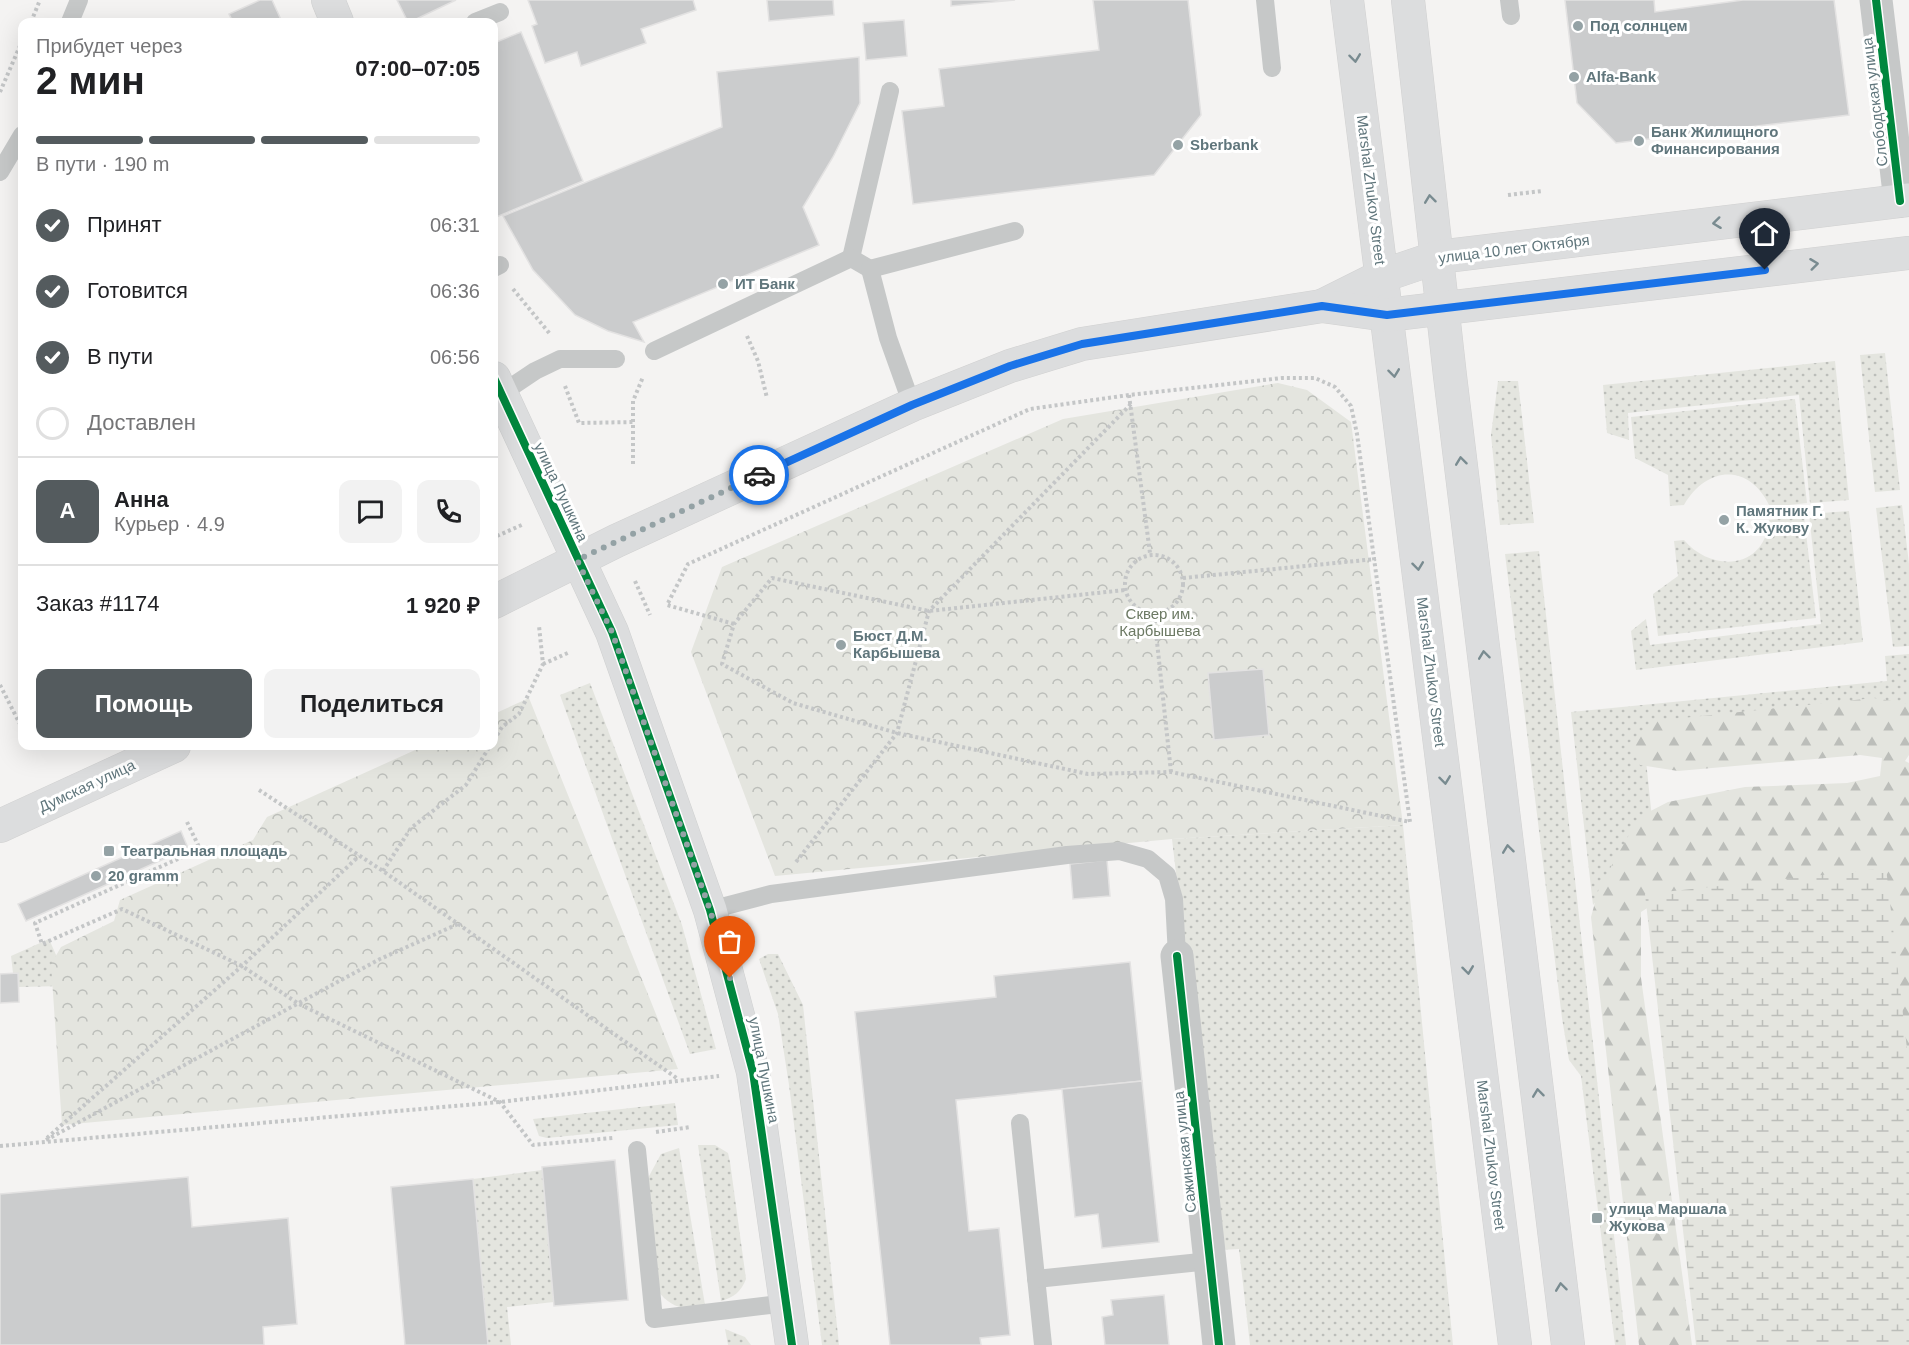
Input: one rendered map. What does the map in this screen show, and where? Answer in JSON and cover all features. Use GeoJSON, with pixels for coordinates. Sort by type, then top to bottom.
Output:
{"type":"FeatureCollection","features":[{"type":"Feature","properties":{"kind":"main road"},"geometry":{"type":"LineString","coordinates":[[328,0],[335,18]]}},
{"type":"Feature","properties":{"kind":"main road","name":"Marshal Zhukov Street"},"geometry":{"type":"LineString","coordinates":[[1347,0],[1515,1345]]}},
{"type":"Feature","properties":{"kind":"main road"},"geometry":{"type":"LineString","coordinates":[[1408,0],[1568,1345]]}},
{"type":"Feature","properties":{"kind":"main road","name":"улица 10 лет Октября"},"geometry":{"type":"LineString","coordinates":[[1322,306],[1382,276],[1438,257],[1905,200]]}},
{"type":"Feature","properties":{"kind":"main road"},"geometry":{"type":"LineString","coordinates":[[498,600],[577,560],[912,405],[1010,366],[1082,344],[1322,306],[1387,315],[1908,259]]}},
{"type":"Feature","properties":{"kind":"main road","name":"улица Пушкина"},"geometry":{"type":"LineString","coordinates":[[498,394],[612,632],[710,910],[753,1072],[792,1345]]}},
{"type":"Feature","properties":{"kind":"main road","name":"Думская улица"},"geometry":{"type":"LineString","coordinates":[[0,825],[165,750]]}},
{"type":"Feature","properties":{"kind":"street","name":"Слободская улица"},"geometry":{"type":"LineString","coordinates":[[1876,0],[1905,200]]}},
{"type":"Feature","properties":{"kind":"street","name":"Сажинская улица"},"geometry":{"type":"LineString","coordinates":[[1177,956],[1219,1345]]}},
{"type":"Feature","properties":{"kind":"lane"},"geometry":{"type":"LineString","coordinates":[[72,18],[79,0]]}},
{"type":"Feature","properties":{"kind":"lane"},"geometry":{"type":"LineString","coordinates":[[1265,0],[1272,68]]}},
{"type":"Feature","properties":{"kind":"lane"},"geometry":{"type":"LineString","coordinates":[[484,18],[500,12]]}},
{"type":"Feature","properties":{"kind":"lane"},"geometry":{"type":"LineString","coordinates":[[851,258],[890,91]]}},
{"type":"Feature","properties":{"kind":"lane"},"geometry":{"type":"LineString","coordinates":[[0,172],[18,142]]}},
{"type":"Feature","properties":{"kind":"lane"},"geometry":{"type":"LineString","coordinates":[[851,258],[870,269],[1015,231]]}},
{"type":"Feature","properties":{"kind":"lane"},"geometry":{"type":"LineString","coordinates":[[654,351],[851,258]]}},
{"type":"Feature","properties":{"kind":"lane"},"geometry":{"type":"LineString","coordinates":[[870,269],[888,338],[912,405]]}},
{"type":"Feature","properties":{"kind":"lane"},"geometry":{"type":"LineString","coordinates":[[498,389],[560,360],[616,360]]}},
{"type":"Feature","properties":{"kind":"lane"},"geometry":{"type":"LineString","coordinates":[[710,910],[771,894],[1067,855],[1120,851],[1148,859],[1167,875],[1173,899],[1177,956]]}},
{"type":"Feature","properties":{"kind":"lane"},"geometry":{"type":"LineString","coordinates":[[1020,1123],[1043,1345]]}},
{"type":"Feature","properties":{"kind":"lane"},"geometry":{"type":"LineString","coordinates":[[637,1150],[654,1319],[787,1303]]}},
{"type":"Feature","properties":{"kind":"lane"},"geometry":{"type":"LineString","coordinates":[[1036,1280],[1210,1261]]}},
{"type":"Feature","properties":{"kind":"path"},"geometry":{"type":"LineString","coordinates":[[33,18],[40,0]]}},
{"type":"Feature","properties":{"kind":"path"},"geometry":{"type":"LineString","coordinates":[[0,92],[18,50]]}},
{"type":"Feature","properties":{"kind":"path"},"geometry":{"type":"LineString","coordinates":[[1508,195],[1542,191]]}},
{"type":"Feature","properties":{"kind":"path"},"geometry":{"type":"LineString","coordinates":[[758,361],[767,398]]}},
{"type":"Feature","properties":{"kind":"path"},"geometry":{"type":"LineString","coordinates":[[734,624],[667,605],[688,564],[1030,409],[1129,395],[1282,378],[1315,378],[1335,387],[1351,406],[1376,559],[1410,822],[1171,772],[1088,774],[897,733],[793,703],[722,664],[734,624],[772,578],[929,612],[1125,590]]}},
{"type":"Feature","properties":{"kind":"path"},"geometry":{"type":"LineString","coordinates":[[1129,395],[1150,553]]}},
{"type":"Feature","properties":{"kind":"path"},"geometry":{"type":"LineString","coordinates":[[633,401],[633,464]]}},
{"type":"Feature","properties":{"kind":"path"},"geometry":{"type":"LineString","coordinates":[[771,894],[897,733],[929,612],[1131,404]]}},
{"type":"Feature","properties":{"kind":"path"},"geometry":{"type":"LineString","coordinates":[[498,536],[525,524]]}},
{"type":"Feature","properties":{"kind":"path"},"geometry":{"type":"LineString","coordinates":[[1150,553],[1168,557],[1178,566],[1183,578],[1183,591],[1177,603],[1167,612],[1154,614],[1141,611],[1131,602],[1125,590],[1125,577],[1131,565],[1150,553]]}},
{"type":"Feature","properties":{"kind":"path"},"geometry":{"type":"LineString","coordinates":[[1183,578],[1376,559]]}},
{"type":"Feature","properties":{"kind":"path"},"geometry":{"type":"LineString","coordinates":[[635,580],[650,615]]}},
{"type":"Feature","properties":{"kind":"path"},"geometry":{"type":"LineString","coordinates":[[1154,614],[1171,772]]}},
{"type":"Feature","properties":{"kind":"path"},"geometry":{"type":"LineString","coordinates":[[498,734],[519,714],[543,664],[539,626]]}},
{"type":"Feature","properties":{"kind":"path"},"geometry":{"type":"LineString","coordinates":[[543,664],[570,652]]}},
{"type":"Feature","properties":{"kind":"path"},"geometry":{"type":"LineString","coordinates":[[0,686],[18,720]]}},
{"type":"Feature","properties":{"kind":"path"},"geometry":{"type":"LineString","coordinates":[[383,871],[411,828],[466,784],[487,750]]}},
{"type":"Feature","properties":{"kind":"path"},"geometry":{"type":"LineString","coordinates":[[259,790],[383,871],[678,1080]]}},
{"type":"Feature","properties":{"kind":"path"},"geometry":{"type":"LineString","coordinates":[[187,822],[200,849],[35,923],[42,944],[122,909],[242,966],[299,1004],[500,1102],[533,1145],[624,1137]]}},
{"type":"Feature","properties":{"kind":"path"},"geometry":{"type":"LineString","coordinates":[[42,1142],[242,966],[360,856]]}},
{"type":"Feature","properties":{"kind":"path"},"geometry":{"type":"LineString","coordinates":[[42,1142],[380,959],[458,924]]}},
{"type":"Feature","properties":{"kind":"path"},"geometry":{"type":"LineString","coordinates":[[0,1146],[500,1102],[753,1072]]}},
{"type":"Feature","properties":{"kind":"path"},"geometry":{"type":"LineString","coordinates":[[647,1134],[691,1127]]}},
{"type":"Feature","properties":{"kind":"green space"},"geometry":{"type":"Polygon","coordinates":[[[1885,353],[1900,490],[1875,492],[1860,355],[1885,353]]]}},
{"type":"Feature","properties":{"kind":"green space"},"geometry":{"type":"Polygon","coordinates":[[[1835,361],[1849,500],[1810,503],[1799,395],[1628,413],[1629,440],[1607,433],[1603,385],[1835,361]]]}},
{"type":"Feature","properties":{"kind":"green space"},"geometry":{"type":"Polygon","coordinates":[[[1498,381],[1518,381],[1534,523],[1500,525],[1491,435],[1498,381]]]}},
{"type":"Feature","properties":{"kind":"green space","name":"Сквер им. Карбышева"},"geometry":{"type":"Polygon","coordinates":[[[1278,383],[1307,390],[1351,422],[1403,825],[1172,839],[775,876],[691,652],[722,567],[1063,419],[1278,383]]]}},
{"type":"Feature","properties":{"kind":"green space"},"geometry":{"type":"Polygon","coordinates":[[[1795,399],[1807,503],[1770,507],[1762,493],[1751,482],[1740,476],[1728,474],[1716,476],[1704,482],[1684,505],[1670,506],[1668,475],[1635,458],[1631,417],[1795,399]]]}},
{"type":"Feature","properties":{"kind":"green space"},"geometry":{"type":"Polygon","coordinates":[[[1902,505],[1909,564],[1909,646],[1893,647],[1876,508],[1902,505]]]}},
{"type":"Feature","properties":{"kind":"green space"},"geometry":{"type":"Polygon","coordinates":[[[1849,511],[1863,642],[1636,670],[1631,631],[1646,619],[1650,645],[1821,624],[1809,514],[1849,511]]]}},
{"type":"Feature","properties":{"kind":"green space"},"geometry":{"type":"Polygon","coordinates":[[[1804,516],[1816,618],[1658,636],[1653,594],[1678,576],[1674,541],[1684,540],[1696,551],[1709,558],[1736,561],[1748,557],[1758,549],[1765,537],[1769,520],[1804,516]]]}},
{"type":"Feature","properties":{"kind":"green space"},"geometry":{"type":"Polygon","coordinates":[[[1539,551],[1626,1345],[1615,1345],[1581,1076],[1569,1060],[1562,1018],[1505,554],[1539,551]]]}},
{"type":"Feature","properties":{"kind":"green space"},"geometry":{"type":"Polygon","coordinates":[[[1909,654],[1909,706],[1643,732],[1654,837],[1593,905],[1571,712],[1887,681],[1885,656],[1909,654]]]}},
{"type":"Feature","properties":{"kind":"green space"},"geometry":{"type":"Polygon","coordinates":[[[590,683],[682,925],[716,1049],[690,1054],[560,695],[590,683]]]}},
{"type":"Feature","properties":{"kind":"green space"},"geometry":{"type":"Polygon","coordinates":[[[529,698],[678,1069],[62,1125],[51,964],[61,947],[114,921],[120,900],[253,840],[267,817],[415,750],[498,750],[498,712],[529,698]]]}},
{"type":"Feature","properties":{"kind":"green space"},"geometry":{"type":"Polygon","coordinates":[[[1874,698],[1909,704],[1909,755],[1905,761],[1909,763],[1909,1121],[1663,898],[1641,912],[1641,978],[1692,1345],[1639,1345],[1591,917],[1599,888],[1639,817],[1668,802],[1745,787],[1847,783],[1880,776],[1882,758],[1860,755],[1678,771],[1640,765],[1629,743],[1654,721],[1874,698]]]}},
{"type":"Feature","properties":{"kind":"green space"},"geometry":{"type":"Polygon","coordinates":[[[1403,825],[1453,1345],[1250,1345],[1239,1249],[1220,1250],[1172,839],[1403,825]]]}},
{"type":"Feature","properties":{"kind":"green space"},"geometry":{"type":"Polygon","coordinates":[[[1886,868],[1909,1066],[1909,1345],[1696,1345],[1645,894],[1886,868]]]}},
{"type":"Feature","properties":{"kind":"green space"},"geometry":{"type":"Polygon","coordinates":[[[49,939],[60,964],[62,986],[19,987],[18,974],[13,973],[11,956],[49,939]]]}},
{"type":"Feature","properties":{"kind":"green space"},"geometry":{"type":"Polygon","coordinates":[[[768,954],[778,954],[803,1005],[839,1345],[822,1345],[778,1014],[759,959],[768,954]]]}},
{"type":"Feature","properties":{"kind":"green space"},"geometry":{"type":"Polygon","coordinates":[[[675,1103],[678,1125],[547,1138],[539,1136],[533,1119],[675,1103]]]}},
{"type":"Feature","properties":{"kind":"green space"},"geometry":{"type":"Polygon","coordinates":[[[698,1145],[715,1145],[728,1153],[730,1162],[746,1279],[736,1293],[721,1301],[698,1145]]]}},
{"type":"Feature","properties":{"kind":"green space"},"geometry":{"type":"Polygon","coordinates":[[[679,1148],[705,1305],[690,1308],[672,1304],[656,1289],[648,1178],[661,1154],[679,1148]]]}},
{"type":"Feature","properties":{"kind":"green space"},"geometry":{"type":"Polygon","coordinates":[[[542,1170],[554,1302],[507,1307],[511,1345],[488,1345],[473,1179],[542,1170]]]}},
{"type":"Feature","properties":{"kind":"green space"},"geometry":{"type":"Polygon","coordinates":[[[725,1329],[745,1337],[751,1345],[728,1345],[725,1329]]]}},
{"type":"Feature","properties":{"kind":"building"},"geometry":{"type":"Polygon","coordinates":[[[260,0],[272,0],[280,18],[231,18],[229,14],[260,0]]]}},
{"type":"Feature","properties":{"kind":"building"},"geometry":{"type":"Polygon","coordinates":[[[397,0],[456,0],[418,18],[406,18],[397,0]]]}},
{"type":"Feature","properties":{"kind":"building"},"geometry":{"type":"Polygon","coordinates":[[[528,0],[693,0],[696,10],[641,29],[646,43],[581,66],[577,52],[545,63],[532,26],[537,24],[528,0]]]}},
{"type":"Feature","properties":{"kind":"building"},"geometry":{"type":"Polygon","coordinates":[[[767,0],[833,0],[834,15],[769,21],[767,0]]]}},
{"type":"Feature","properties":{"kind":"building"},"geometry":{"type":"Polygon","coordinates":[[[951,0],[1015,0],[951,6],[951,0]]]}},
{"type":"Feature","properties":{"kind":"building"},"geometry":{"type":"Polygon","coordinates":[[[1093,0],[1188,0],[1201,115],[1154,175],[913,204],[902,111],[944,106],[939,69],[1099,50],[1093,0]]]}},
{"type":"Feature","properties":{"kind":"building"},"geometry":{"type":"Polygon","coordinates":[[[1565,0],[1654,0],[1655,12],[1743,0],[1834,0],[1849,115],[1616,143],[1577,103],[1565,0]]]}},
{"type":"Feature","properties":{"kind":"building"},"geometry":{"type":"Polygon","coordinates":[[[904,20],[907,56],[866,60],[863,23],[904,20]]]}},
{"type":"Feature","properties":{"kind":"building"},"geometry":{"type":"Polygon","coordinates":[[[521,32],[583,181],[498,216],[498,41],[521,32]]]}},
{"type":"Feature","properties":{"kind":"building"},"geometry":{"type":"Polygon","coordinates":[[[859,57],[860,103],[833,157],[803,207],[819,245],[633,322],[644,342],[608,331],[575,315],[533,270],[503,216],[722,127],[717,72],[859,57]]]}},
{"type":"Feature","properties":{"kind":"building"},"geometry":{"type":"Polygon","coordinates":[[[1263,669],[1269,735],[1214,740],[1208,673],[1263,669]]]}},
{"type":"Feature","properties":{"kind":"building"},"geometry":{"type":"Polygon","coordinates":[[[181,831],[188,848],[26,921],[18,904],[181,831]]]}},
{"type":"Feature","properties":{"kind":"building"},"geometry":{"type":"Polygon","coordinates":[[[1107,860],[1110,896],[1073,899],[1070,864],[1107,860]]]}},
{"type":"Feature","properties":{"kind":"building"},"geometry":{"type":"Polygon","coordinates":[[[1130,962],[1142,1081],[956,1100],[969,1231],[999,1228],[1010,1335],[980,1338],[981,1345],[890,1345],[855,1012],[996,997],[994,976],[1130,962]]]}},
{"type":"Feature","properties":{"kind":"building"},"geometry":{"type":"Polygon","coordinates":[[[18,973],[19,1002],[0,1003],[0,974],[18,973]]]}},
{"type":"Feature","properties":{"kind":"building"},"geometry":{"type":"Polygon","coordinates":[[[1142,1081],[1159,1242],[1102,1248],[1098,1214],[1075,1217],[1062,1089],[1142,1081]]]}},
{"type":"Feature","properties":{"kind":"building"},"geometry":{"type":"Polygon","coordinates":[[[615,1160],[628,1300],[554,1306],[542,1167],[615,1160]]]}},
{"type":"Feature","properties":{"kind":"building"},"geometry":{"type":"Polygon","coordinates":[[[188,1177],[192,1227],[288,1218],[297,1324],[263,1327],[264,1345],[0,1345],[0,1194],[188,1177]]]}},
{"type":"Feature","properties":{"kind":"building"},"geometry":{"type":"Polygon","coordinates":[[[473,1179],[488,1345],[405,1345],[391,1187],[473,1179]]]}},
{"type":"Feature","properties":{"kind":"building"},"geometry":{"type":"Polygon","coordinates":[[[1164,1295],[1169,1345],[1105,1345],[1102,1317],[1113,1315],[1111,1300],[1164,1295]]]}},
{"type":"Feature","properties":{"kind":"cycle path"},"geometry":{"type":"LineString","coordinates":[[1876,0],[1900,201]]}},
{"type":"Feature","properties":{"kind":"cycle path"},"geometry":{"type":"LineString","coordinates":[[498,387],[612,632],[710,910],[753,1072],[792,1345]]}},
{"type":"Feature","properties":{"kind":"cycle path"},"geometry":{"type":"LineString","coordinates":[[1177,956],[1219,1345]]}},
{"type":"Feature","properties":{"kind":"way so far"},"geometry":{"type":"LineString","coordinates":[[730,978],[710,910],[612,632],[577,560],[759,475]]}},
{"type":"Feature","properties":{"kind":"place","name":"Под солнцем"},"geometry":{"type":"Point","coordinates":[1578,26]}},
{"type":"Feature","properties":{"kind":"place","name":"Alfa-Bank"},"geometry":{"type":"Point","coordinates":[1574,77]}},
{"type":"Feature","properties":{"kind":"place","name":"Банк Жилищного Финансирования"},"geometry":{"type":"Point","coordinates":[1639,141]}},
{"type":"Feature","properties":{"kind":"place","name":"Sberbank"},"geometry":{"type":"Point","coordinates":[1178,145]}},
{"type":"Feature","properties":{"kind":"place","name":"ИТ Банк"},"geometry":{"type":"Point","coordinates":[723,284]}},
{"type":"Feature","properties":{"kind":"place","name":"Памятник Г. К. Жукову"},"geometry":{"type":"Point","coordinates":[1724,520]}},
{"type":"Feature","properties":{"kind":"place","name":"Бюст Д.М. Карбышева"},"geometry":{"type":"Point","coordinates":[841,645]}},
{"type":"Feature","properties":{"kind":"place","name":"Театральная площадь"},"geometry":{"type":"Point","coordinates":[109,851]}},
{"type":"Feature","properties":{"kind":"place","name":"20 gramm"},"geometry":{"type":"Point","coordinates":[96,876]}},
{"type":"Feature","properties":{"kind":"place","name":"улица Маршала Жукова"},"geometry":{"type":"Point","coordinates":[1597,1218]}},
{"type":"Feature","properties":{"kind":"route"},"geometry":{"type":"LineString","coordinates":[[759,475],[912,405],[1010,366],[1082,344],[1322,306],[1387,315],[1765,270]]}}]}
